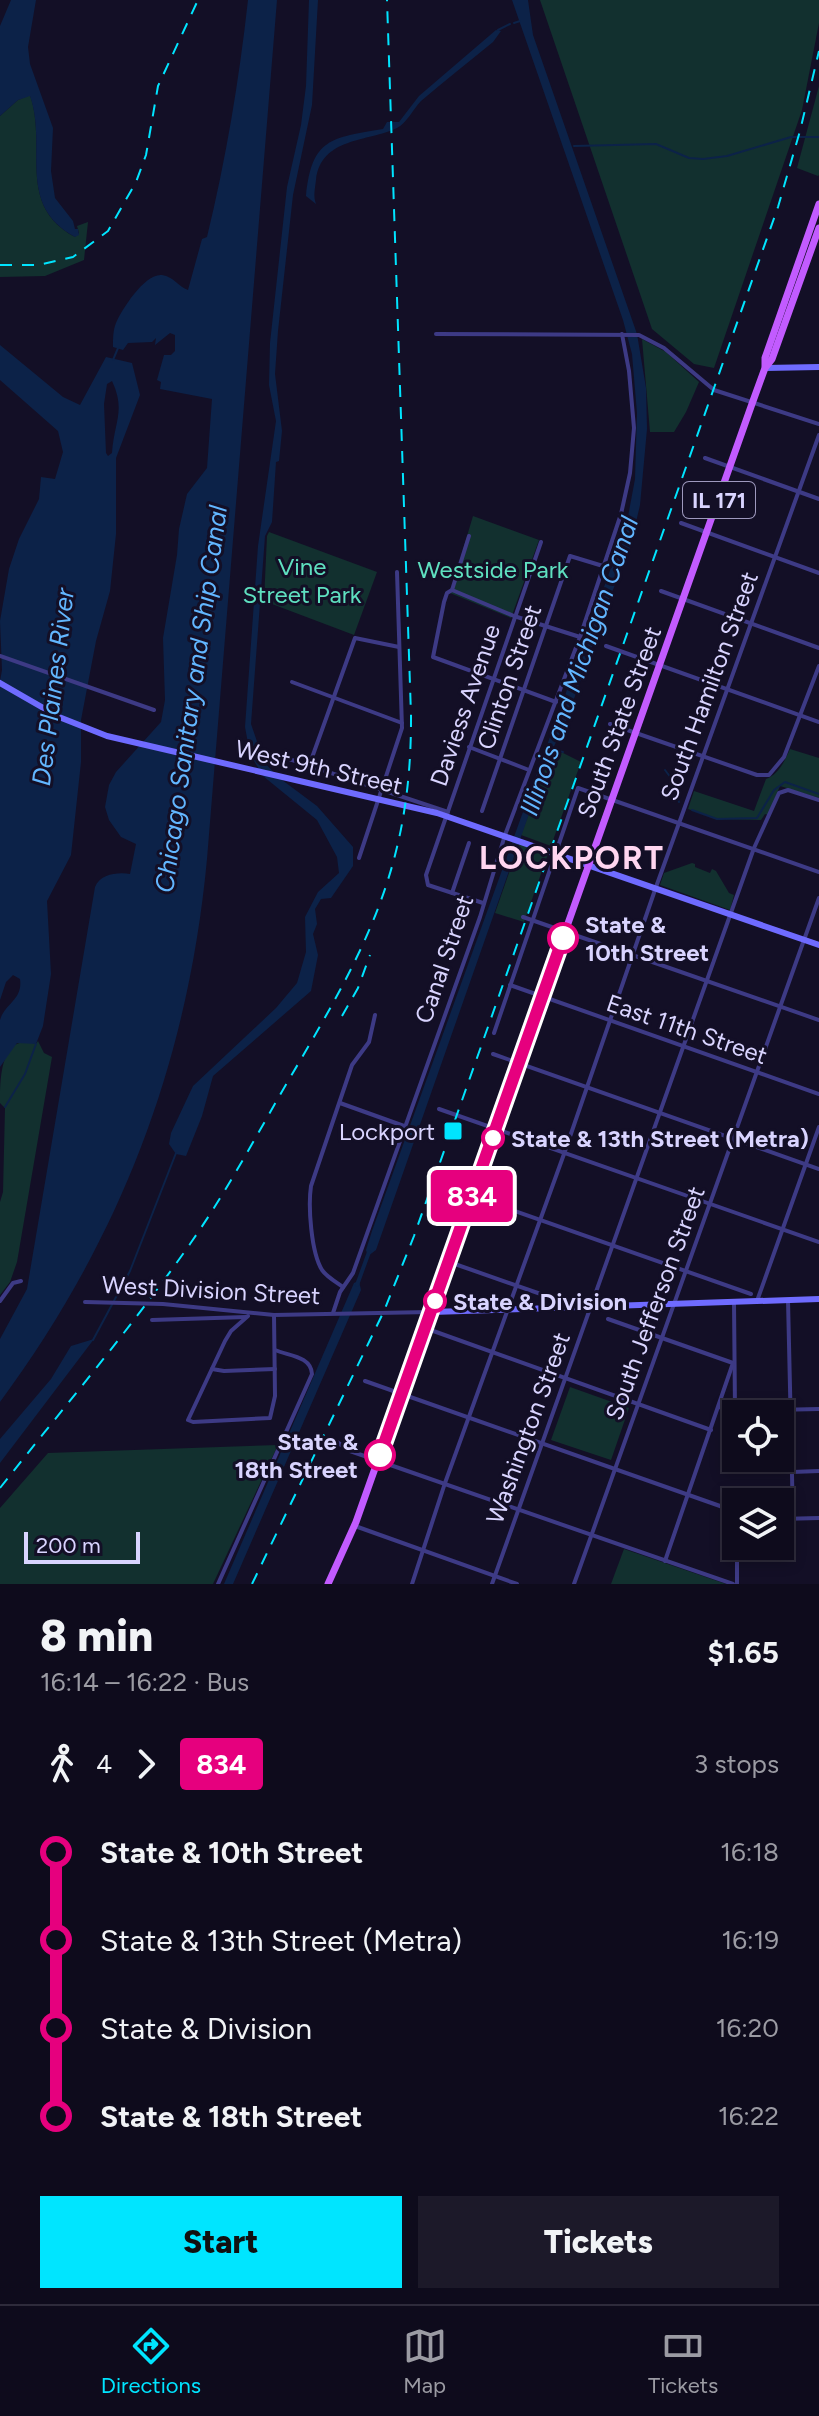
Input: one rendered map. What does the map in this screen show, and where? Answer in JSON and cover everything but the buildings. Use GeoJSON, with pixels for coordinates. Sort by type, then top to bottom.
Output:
{"type":"FeatureCollection","features":[{"type":"Feature","properties":{"kind":"main road","name":"IL 171"},"geometry":{"type":"LineString","coordinates":[[765,368],[765,358],[819,204]]}},
{"type":"Feature","properties":{"kind":"main road","name":"IL 171"},"geometry":{"type":"LineString","coordinates":[[765,368],[772,359],[819,228]]}},
{"type":"Feature","properties":{"kind":"main road"},"geometry":{"type":"LineString","coordinates":[[765,368],[819,367]]}},
{"type":"Feature","properties":{"kind":"main road","name":"South State Street"},"geometry":{"type":"LineString","coordinates":[[328,1584],[355,1526],[432,1312],[765,368]]}},
{"type":"Feature","properties":{"kind":"main road","name":"West 9th Street"},"geometry":{"type":"LineString","coordinates":[[0,683],[59,717],[107,736],[457,819],[819,945]]}},
{"type":"Feature","properties":{"kind":"main road"},"geometry":{"type":"LineString","coordinates":[[432,1312],[819,1299]]}},
{"type":"Feature","properties":{"kind":"street"},"geometry":{"type":"LineString","coordinates":[[436,334],[639,335],[664,348],[714,390],[819,424]]}},
{"type":"Feature","properties":{"kind":"street","name":"Canal Street"},"geometry":{"type":"LineString","coordinates":[[335,1313],[343,1287],[353,1273],[505,835],[580,637],[621,514],[632,450],[632,404],[622,334]]}},
{"type":"Feature","properties":{"kind":"street","name":"South Hamilton Street"},"geometry":{"type":"LineString","coordinates":[[412,1584],[656,887],[819,435]]}},
{"type":"Feature","properties":{"kind":"street"},"geometry":{"type":"LineString","coordinates":[[705,458],[819,499]]}},
{"type":"Feature","properties":{"kind":"street"},"geometry":{"type":"LineString","coordinates":[[681,523],[819,573]]}},
{"type":"Feature","properties":{"kind":"street"},"geometry":{"type":"LineString","coordinates":[[469,536],[452,590],[447,593],[444,602],[433,657],[556,702]]}},
{"type":"Feature","properties":{"kind":"street","name":"Daviess Avenue"},"geometry":{"type":"LineString","coordinates":[[452,893],[428,885],[426,880],[541,542]]}},
{"type":"Feature","properties":{"kind":"street","name":"Clinton Street"},"geometry":{"type":"LineString","coordinates":[[482,811],[570,556],[603,566]]}},
{"type":"Feature","properties":{"kind":"street"},"geometry":{"type":"LineString","coordinates":[[359,858],[402,723],[397,572]]}},
{"type":"Feature","properties":{"kind":"street"},"geometry":{"type":"LineString","coordinates":[[452,590],[514,616],[580,637]]}},
{"type":"Feature","properties":{"kind":"street"},"geometry":{"type":"LineString","coordinates":[[661,591],[819,648]]}},
{"type":"Feature","properties":{"kind":"street"},"geometry":{"type":"LineString","coordinates":[[309,766],[355,638],[399,647]]}},
{"type":"Feature","properties":{"kind":"street"},"geometry":{"type":"LineString","coordinates":[[606,646],[819,722]]}},
{"type":"Feature","properties":{"kind":"street"},"geometry":{"type":"LineString","coordinates":[[0,656],[154,710]]}},
{"type":"Feature","properties":{"kind":"street"},"geometry":{"type":"LineString","coordinates":[[610,724],[757,775],[772,773],[784,757],[819,666]]}},
{"type":"Feature","properties":{"kind":"street"},"geometry":{"type":"LineString","coordinates":[[292,682],[402,723]]}},
{"type":"Feature","properties":{"kind":"street"},"geometry":{"type":"LineString","coordinates":[[469,747],[529,770]]}},
{"type":"Feature","properties":{"kind":"street","name":"West 9th Street"},"geometry":{"type":"LineString","coordinates":[[277,755],[448,812]]}},
{"type":"Feature","properties":{"kind":"street"},"geometry":{"type":"LineString","coordinates":[[494,1033],[578,788],[819,872]]}},
{"type":"Feature","properties":{"kind":"street","name":"Washington Street"},"geometry":{"type":"LineString","coordinates":[[492,1584],[754,848],[782,791],[819,800]]}},
{"type":"Feature","properties":{"kind":"street"},"geometry":{"type":"LineString","coordinates":[[469,843],[452,893],[483,903]]}},
{"type":"Feature","properties":{"kind":"street","name":"South Jefferson Street"},"geometry":{"type":"LineString","coordinates":[[574,1584],[819,898]]}},
{"type":"Feature","properties":{"kind":"street"},"geometry":{"type":"LineString","coordinates":[[523,917],[819,1020]]}},
{"type":"Feature","properties":{"kind":"street","name":"East 11th Street"},"geometry":{"type":"LineString","coordinates":[[510,985],[819,1094]]}},
{"type":"Feature","properties":{"kind":"street"},"geometry":{"type":"LineString","coordinates":[[343,1287],[323,1270],[308,1210],[311,1186],[352,1065],[369,1042],[375,1015]]}},
{"type":"Feature","properties":{"kind":"street"},"geometry":{"type":"LineString","coordinates":[[493,1054],[819,1169]]}},
{"type":"Feature","properties":{"kind":"street"},"geometry":{"type":"LineString","coordinates":[[340,1103],[404,1126]]}},
{"type":"Feature","properties":{"kind":"street"},"geometry":{"type":"LineString","coordinates":[[439,1109],[819,1242]]}},
{"type":"Feature","properties":{"kind":"street"},"geometry":{"type":"LineString","coordinates":[[757,1301],[819,1127]]}},
{"type":"Feature","properties":{"kind":"street"},"geometry":{"type":"LineString","coordinates":[[472,1196],[751,1294]]}},
{"type":"Feature","properties":{"kind":"street"},"geometry":{"type":"LineString","coordinates":[[449,1262],[558,1300]]}},
{"type":"Feature","properties":{"kind":"street"},"geometry":{"type":"LineString","coordinates":[[0,1301],[13,1283],[21,1281]]}},
{"type":"Feature","properties":{"kind":"street"},"geometry":{"type":"LineString","coordinates":[[788,1300],[791,1400]]}},
{"type":"Feature","properties":{"kind":"street","name":"West Division Street"},"geometry":{"type":"LineString","coordinates":[[85,1302],[163,1304],[274,1315],[432,1312]]}},
{"type":"Feature","properties":{"kind":"street"},"geometry":{"type":"LineString","coordinates":[[734,1302],[735,1400]]}},
{"type":"Feature","properties":{"kind":"street"},"geometry":{"type":"LineString","coordinates":[[255,1313],[231,1331],[188,1420],[268,1420],[273,1413],[274,1315]]}},
{"type":"Feature","properties":{"kind":"street"},"geometry":{"type":"LineString","coordinates":[[152,1320],[248,1316]]}},
{"type":"Feature","properties":{"kind":"street"},"geometry":{"type":"LineString","coordinates":[[608,1319],[733,1363]]}},
{"type":"Feature","properties":{"kind":"street"},"geometry":{"type":"LineString","coordinates":[[425,1328],[711,1430]]}},
{"type":"Feature","properties":{"kind":"street"},"geometry":{"type":"LineString","coordinates":[[218,1584],[312,1374],[312,1366],[307,1361],[275,1350]]}},
{"type":"Feature","properties":{"kind":"street"},"geometry":{"type":"LineString","coordinates":[[665,1561],[733,1363]]}},
{"type":"Feature","properties":{"kind":"street"},"geometry":{"type":"LineString","coordinates":[[212,1369],[275,1369]]}},
{"type":"Feature","properties":{"kind":"street"},"geometry":{"type":"LineString","coordinates":[[365,1381],[722,1507]]}},
{"type":"Feature","properties":{"kind":"street"},"geometry":{"type":"LineString","coordinates":[[794,1410],[819,1409]]}},
{"type":"Feature","properties":{"kind":"street"},"geometry":{"type":"LineString","coordinates":[[337,1442],[350,1451],[378,1461],[735,1584],[736,1560]]}},
{"type":"Feature","properties":{"kind":"street"},"geometry":{"type":"LineString","coordinates":[[794,1472],[819,1471]]}},
{"type":"Feature","properties":{"kind":"street"},"geometry":{"type":"LineString","coordinates":[[792,1472],[792,1488]]}},
{"type":"Feature","properties":{"kind":"street"},"geometry":{"type":"LineString","coordinates":[[794,1519],[819,1518]]}},
{"type":"Feature","properties":{"kind":"street"},"geometry":{"type":"LineString","coordinates":[[355,1526],[517,1584]]}},
{"type":"Feature","properties":{"kind":"green space"},"geometry":{"type":"Polygon","coordinates":[[[540,0],[819,0],[819,23],[802,110],[714,368],[694,364],[652,329],[540,0]]]}},
{"type":"Feature","properties":{"kind":"green space"},"geometry":{"type":"Polygon","coordinates":[[[819,86],[819,175],[818,176],[797,168],[819,86]]]}},
{"type":"Feature","properties":{"kind":"green space"},"geometry":{"type":"Polygon","coordinates":[[[30,95],[35,114],[39,191],[45,208],[57,224],[75,237],[79,233],[77,226],[88,222],[84,260],[45,276],[0,277],[0,116],[18,100],[30,95]]]}},
{"type":"Feature","properties":{"kind":"green space"},"geometry":{"type":"Polygon","coordinates":[[[642,339],[666,352],[699,382],[674,432],[650,432],[642,339]]]}},
{"type":"Feature","properties":{"kind":"green space","name":"Westside Park"},"geometry":{"type":"Polygon","coordinates":[[[473,516],[539,540],[511,618],[450,593],[473,516]]]}},
{"type":"Feature","properties":{"kind":"green space","name":"Vine Street Park"},"geometry":{"type":"Polygon","coordinates":[[[269,532],[377,572],[354,635],[264,601],[269,532]]]}},
{"type":"Feature","properties":{"kind":"green space"},"geometry":{"type":"Polygon","coordinates":[[[790,749],[819,758],[819,798],[780,786],[768,815],[765,814],[761,820],[717,819],[688,809],[694,791],[754,811],[766,779],[778,771],[790,749]]]}},
{"type":"Feature","properties":{"kind":"green space"},"geometry":{"type":"Polygon","coordinates":[[[551,753],[563,753],[581,762],[551,846],[521,835],[551,753]]]}},
{"type":"Feature","properties":{"kind":"green space"},"geometry":{"type":"Polygon","coordinates":[[[519,844],[548,854],[524,922],[495,913],[519,844]]]}},
{"type":"Feature","properties":{"kind":"green space"},"geometry":{"type":"Polygon","coordinates":[[[692,863],[710,873],[712,869],[716,871],[729,893],[734,895],[730,910],[660,885],[664,873],[692,863]]]}},
{"type":"Feature","properties":{"kind":"green space"},"geometry":{"type":"Polygon","coordinates":[[[38,1041],[44,1053],[52,1057],[17,1262],[10,1282],[0,1295],[0,1202],[3,1192],[5,1108],[0,1103],[2,1071],[4,1060],[15,1045],[24,1042],[36,1044],[38,1041]]]}},
{"type":"Feature","properties":{"kind":"green space"},"geometry":{"type":"Polygon","coordinates":[[[570,1387],[629,1408],[611,1460],[551,1440],[570,1387]]]}},
{"type":"Feature","properties":{"kind":"green space"},"geometry":{"type":"Polygon","coordinates":[[[278,1445],[213,1584],[0,1584],[0,1508],[48,1453],[278,1445]]]}},
{"type":"Feature","properties":{"kind":"green space"},"geometry":{"type":"Polygon","coordinates":[[[624,1549],[726,1584],[611,1584],[624,1549]]]}},
{"type":"Feature","properties":{"kind":"water"},"geometry":{"type":"Polygon","coordinates":[[[11,0],[36,0],[28,47],[30,64],[53,128],[51,171],[55,198],[73,221],[75,229],[78,229],[79,235],[75,237],[57,224],[45,208],[39,191],[35,115],[30,96],[18,100],[0,116],[0,26],[11,0]]]}},
{"type":"Feature","properties":{"kind":"water","name":"Chicago Sanitary and Ship Canal"},"geometry":{"type":"Polygon","coordinates":[[[248,0],[277,0],[207,859],[198,934],[184,1006],[165,1077],[142,1145],[114,1212],[81,1277],[0,1402],[0,1339],[27,1289],[95,887],[101,879],[110,875],[130,874],[136,844],[121,837],[109,820],[105,807],[109,785],[116,772],[161,722],[165,700],[163,638],[179,529],[187,494],[207,468],[212,399],[160,389],[161,382],[157,380],[164,355],[175,351],[175,335],[170,333],[155,345],[156,338],[152,342],[128,343],[123,350],[113,347],[115,326],[129,301],[155,276],[170,278],[188,290],[202,239],[207,237],[220,178],[248,0]]]}},
{"type":"Feature","properties":{"kind":"water"},"geometry":{"type":"Polygon","coordinates":[[[309,0],[318,0],[312,105],[293,195],[278,331],[275,374],[282,431],[279,461],[276,462],[272,522],[265,536],[251,724],[264,762],[278,777],[317,806],[353,847],[353,866],[331,898],[321,899],[315,909],[317,924],[313,934],[318,955],[311,991],[213,1076],[186,1156],[176,1154],[169,1144],[193,1086],[276,1008],[297,983],[306,952],[305,917],[318,892],[339,873],[337,857],[317,820],[263,776],[250,754],[245,727],[258,546],[276,421],[269,385],[270,343],[287,187],[306,86],[309,0]]]}},
{"type":"Feature","properties":{"kind":"water","name":"Illinois and Michigan Canal"},"geometry":{"type":"Polygon","coordinates":[[[512,0],[528,0],[533,35],[637,334],[646,388],[647,429],[640,505],[630,548],[567,719],[549,757],[376,1250],[368,1256],[366,1250],[372,1231],[627,522],[635,479],[637,413],[632,354],[512,0]]]}},
{"type":"Feature","properties":{"kind":"water"},"geometry":{"type":"Polygon","coordinates":[[[496,30],[501,31],[493,42],[421,101],[401,126],[336,148],[320,166],[314,195],[316,204],[306,196],[313,162],[327,144],[350,135],[383,129],[387,122],[399,122],[419,96],[496,30]]]}},
{"type":"Feature","properties":{"kind":"water","name":"Des Plaines River"},"geometry":{"type":"Polygon","coordinates":[[[0,345],[63,397],[80,405],[106,357],[132,363],[140,395],[116,458],[116,534],[110,591],[96,641],[81,720],[81,762],[71,855],[47,901],[51,974],[43,1026],[36,1044],[17,1043],[0,1067],[0,1020],[19,992],[20,979],[13,975],[6,982],[0,1000],[0,621],[9,569],[19,539],[39,499],[41,477],[55,479],[63,452],[58,431],[0,380],[0,345]],[[112,381],[107,384],[104,404],[108,456],[112,453],[118,417],[112,381]]]}},
{"type":"Feature","properties":{"kind":"water"},"geometry":{"type":"Polygon","coordinates":[[[359,1281],[361,1290],[233,1584],[224,1584],[354,1283],[359,1281]]]}},
{"type":"Feature","properties":{"kind":"water"},"geometry":{"type":"Polygon","coordinates":[[[94,1339],[0,1463],[0,1439],[51,1379],[71,1346],[94,1339]]]}},
{"type":"Feature","properties":{"kind":"waterway"},"geometry":{"type":"LineString","coordinates":[[514,23],[520,21]]}},
{"type":"Feature","properties":{"kind":"waterway"},"geometry":{"type":"LineString","coordinates":[[498,30],[510,24]]}},
{"type":"Feature","properties":{"kind":"waterway"},"geometry":{"type":"LineString","coordinates":[[574,146],[656,144],[689,158],[703,159],[727,156],[791,137],[819,137]]}},
{"type":"Feature","properties":{"kind":"waterway"},"geometry":{"type":"LineString","coordinates":[[113,360],[118,348]]}},
{"type":"Feature","properties":{"kind":"waterway"},"geometry":{"type":"LineString","coordinates":[[552,750],[563,752]]}},
{"type":"Feature","properties":{"kind":"waterway"},"geometry":{"type":"LineString","coordinates":[[665,770],[679,802]]}},
{"type":"Feature","properties":{"kind":"waterway"},"geometry":{"type":"LineString","coordinates":[[692,810],[717,819],[757,818],[774,790],[785,782],[819,794]]}},
{"type":"Feature","properties":{"kind":"waterway"},"geometry":{"type":"LineString","coordinates":[[5,1107],[25,1074],[36,1044]]}},
{"type":"Feature","properties":{"kind":"waterway"},"geometry":{"type":"LineString","coordinates":[[93,1340],[130,1271],[176,1153]]}},
{"type":"Feature","properties":{"kind":"waterway","name":"Illinois and Michigan Canal"},"geometry":{"type":"LineString","coordinates":[[357,1285],[369,1252]]}},
{"type":"Feature","properties":{"kind":"railway"},"geometry":{"type":"LineString","coordinates":[[0,265],[38,265],[73,257],[108,231],[136,182],[146,155],[158,86],[198,0]]}},
{"type":"Feature","properties":{"kind":"railway"},"geometry":{"type":"LineString","coordinates":[[0,1488],[144,1306],[215,1206],[336,997],[377,912],[392,868],[409,771],[411,715],[387,0]]}},
{"type":"Feature","properties":{"kind":"railway"},"geometry":{"type":"LineString","coordinates":[[252,1584],[384,1311],[414,1236],[778,207],[819,51]]}},
{"type":"Feature","properties":{"kind":"railway"},"geometry":{"type":"LineString","coordinates":[[342,1016],[358,988],[370,955]]}},
{"type":"Feature","properties":{"kind":"bus line","name":"834"},"geometry":{"type":"LineString","coordinates":[[380,1455],[563,938]]}},
{"type":"Feature","properties":{"kind":"place","name":"State & 10th Street"},"geometry":{"type":"Point","coordinates":[563,938]}},
{"type":"Feature","properties":{"kind":"place","name":"Lockport"},"geometry":{"type":"Point","coordinates":[453,1131]}},
{"type":"Feature","properties":{"kind":"place","name":"State & 13th Street (Metra)"},"geometry":{"type":"Point","coordinates":[493,1138]}},
{"type":"Feature","properties":{"kind":"place","name":"State & Division"},"geometry":{"type":"Point","coordinates":[435,1301]}},
{"type":"Feature","properties":{"kind":"place","name":"State & 18th Street"},"geometry":{"type":"Point","coordinates":[380,1455]}},
{"type":"Feature","properties":{"kind":"district","name":"LOCKPORT"},"geometry":{"type":"Point","coordinates":[572,858]}}]}
